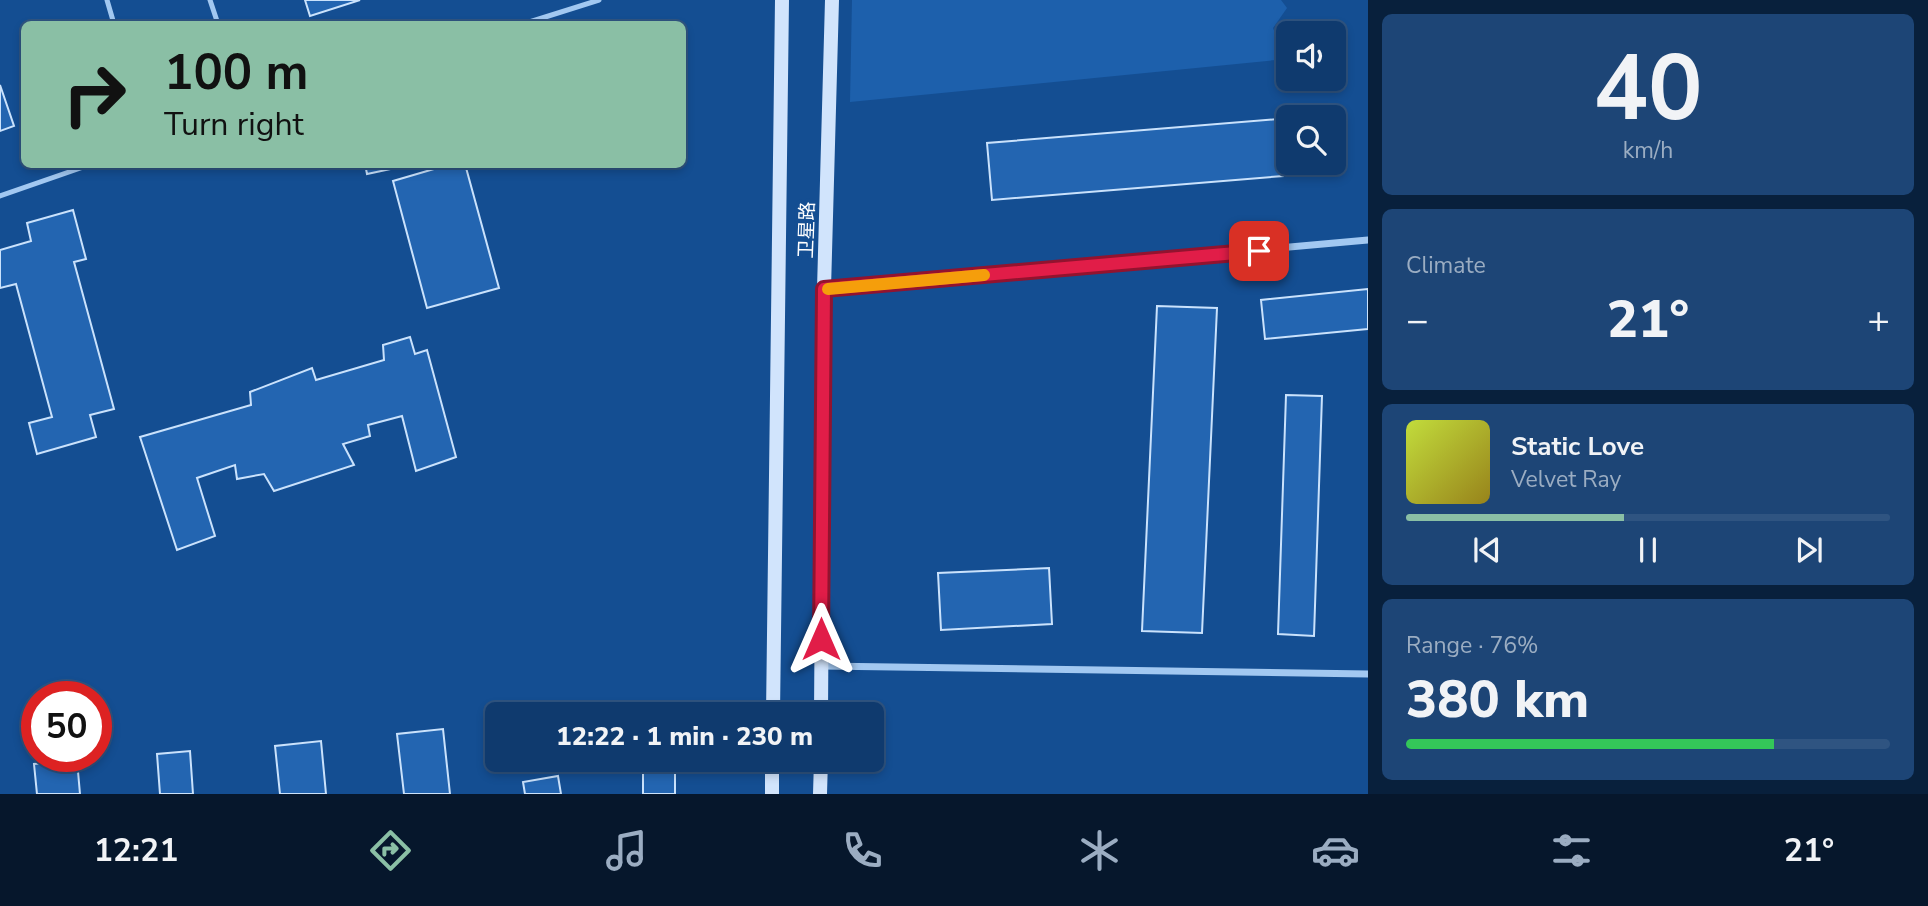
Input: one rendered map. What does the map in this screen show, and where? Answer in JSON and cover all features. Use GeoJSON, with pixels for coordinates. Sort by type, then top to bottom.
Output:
{"type":"FeatureCollection","features":[{"type":"Feature","properties":{"kind":"main road","name":"卫星路"},"geometry":{"type":"LineString","coordinates":[[773,702],[782,0]]}},
{"type":"Feature","properties":{"kind":"main road","name":"卫星路"},"geometry":{"type":"LineString","coordinates":[[821,702],[824,289],[832,0]]}},
{"type":"Feature","properties":{"kind":"main road"},"geometry":{"type":"LineString","coordinates":[[772,772],[772,794]]}},
{"type":"Feature","properties":{"kind":"main road"},"geometry":{"type":"LineString","coordinates":[[820,794],[821,772]]}},
{"type":"Feature","properties":{"kind":"street"},"geometry":{"type":"LineString","coordinates":[[824,289],[1368,240]]}},
{"type":"Feature","properties":{"kind":"street"},"geometry":{"type":"LineString","coordinates":[[821,666],[1368,674]]}},
{"type":"Feature","properties":{"kind":"lane"},"geometry":{"type":"LineString","coordinates":[[107,0],[113,21]]}},
{"type":"Feature","properties":{"kind":"lane"},"geometry":{"type":"LineString","coordinates":[[210,0],[217,21]]}},
{"type":"Feature","properties":{"kind":"lane"},"geometry":{"type":"LineString","coordinates":[[532,21],[598,0]]}},
{"type":"Feature","properties":{"kind":"lane"},"geometry":{"type":"LineString","coordinates":[[0,196],[80,168]]}},
{"type":"Feature","properties":{"kind":"shaded area"},"geometry":{"type":"Polygon","coordinates":[[[852,0],[1281,0],[1287,8],[1273,28],[1276,35],[1276,60],[850,102],[852,0]]]}},
{"type":"Feature","properties":{"kind":"building"},"geometry":{"type":"Polygon","coordinates":[[[305,0],[360,0],[310,16],[305,0]]]}},
{"type":"Feature","properties":{"kind":"building"},"geometry":{"type":"Polygon","coordinates":[[[0,85],[14,126],[0,131],[0,85]]]}},
{"type":"Feature","properties":{"kind":"building"},"geometry":{"type":"Polygon","coordinates":[[[1276,119],[1276,175],[1283,176],[992,200],[987,143],[1276,119]]]}},
{"type":"Feature","properties":{"kind":"building"},"geometry":{"type":"Polygon","coordinates":[[[366,168],[396,168],[367,174],[366,168]]]}},
{"type":"Feature","properties":{"kind":"building"},"geometry":{"type":"Polygon","coordinates":[[[437,168],[466,168],[499,288],[427,308],[393,181],[437,168]]]}},
{"type":"Feature","properties":{"kind":"building"},"geometry":{"type":"Polygon","coordinates":[[[73,210],[86,259],[74,262],[114,409],[90,415],[96,437],[37,454],[29,423],[52,417],[16,284],[0,288],[0,250],[31,241],[27,223],[73,210]]]}},
{"type":"Feature","properties":{"kind":"building"},"geometry":{"type":"Polygon","coordinates":[[[1368,289],[1368,329],[1265,339],[1261,300],[1368,289]]]}},
{"type":"Feature","properties":{"kind":"building"},"geometry":{"type":"Polygon","coordinates":[[[1157,306],[1217,308],[1202,633],[1142,631],[1157,306]]]}},
{"type":"Feature","properties":{"kind":"building"},"geometry":{"type":"Polygon","coordinates":[[[410,337],[415,354],[427,350],[456,457],[416,471],[402,416],[368,425],[370,436],[343,444],[354,465],[274,491],[264,474],[237,479],[235,465],[197,478],[215,536],[177,550],[140,437],[251,405],[250,392],[312,368],[316,380],[384,360],[383,345],[410,337]]]}},
{"type":"Feature","properties":{"kind":"building"},"geometry":{"type":"Polygon","coordinates":[[[1286,395],[1322,396],[1314,636],[1278,634],[1286,395]]]}},
{"type":"Feature","properties":{"kind":"building"},"geometry":{"type":"Polygon","coordinates":[[[1049,568],[1052,624],[941,630],[938,573],[1049,568]]]}},
{"type":"Feature","properties":{"kind":"building"},"geometry":{"type":"Polygon","coordinates":[[[443,729],[450,794],[404,794],[397,734],[443,729]]]}},
{"type":"Feature","properties":{"kind":"building"},"geometry":{"type":"Polygon","coordinates":[[[321,741],[326,794],[280,794],[275,746],[321,741]]]}},
{"type":"Feature","properties":{"kind":"building"},"geometry":{"type":"Polygon","coordinates":[[[190,751],[193,794],[160,794],[157,754],[190,751]]]}},
{"type":"Feature","properties":{"kind":"building"},"geometry":{"type":"Polygon","coordinates":[[[35,772],[78,772],[80,794],[37,794],[35,772]]]}},
{"type":"Feature","properties":{"kind":"building"},"geometry":{"type":"Polygon","coordinates":[[[643,772],[675,772],[675,794],[643,794],[643,772]]]}},
{"type":"Feature","properties":{"kind":"building"},"geometry":{"type":"Polygon","coordinates":[[[558,776],[561,794],[525,794],[523,782],[558,776]]]}},
{"type":"Feature","properties":{"kind":"slow traffic"},"geometry":{"type":"LineString","coordinates":[[828,289],[984,275]]}},
{"type":"Feature","properties":{"kind":"route"},"geometry":{"type":"LineString","coordinates":[[821,639],[824,289],[1259,251]]}}]}
